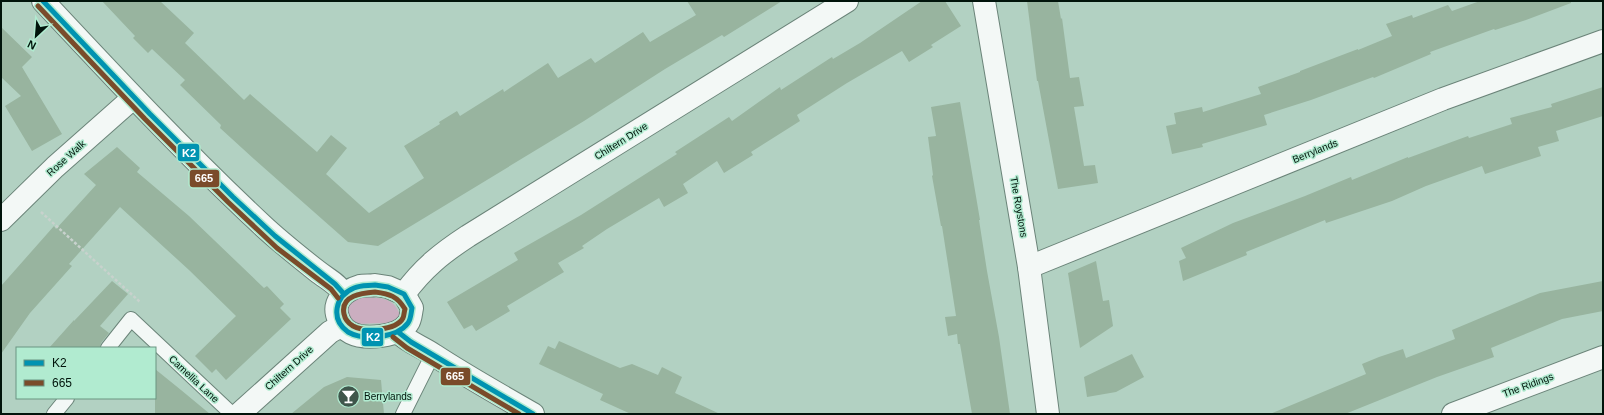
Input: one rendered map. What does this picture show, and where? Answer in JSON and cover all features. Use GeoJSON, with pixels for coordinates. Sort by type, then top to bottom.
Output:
{"type":"FeatureCollection","features":[{"type":"Feature","properties":{"kind":"street"},"geometry":{"type":"LineString","coordinates":[[43,1],[195,162],[262,226],[326,278],[338,285],[344,294]]}},
{"type":"Feature","properties":{"kind":"street","name":"Chiltern Drive"},"geometry":{"type":"LineString","coordinates":[[404,294],[424,269],[441,254],[468,236],[847,1]]}},
{"type":"Feature","properties":{"kind":"street","name":"The Roystons"},"geometry":{"type":"LineString","coordinates":[[984,1],[1029,267],[1048,414]]}},
{"type":"Feature","properties":{"kind":"street","name":"Berrylands"},"geometry":{"type":"LineString","coordinates":[[1029,267],[1443,99],[1603,41]]}},
{"type":"Feature","properties":{"kind":"street","name":"Rose Walk"},"geometry":{"type":"LineString","coordinates":[[1,220],[56,167],[133,98]]}},
{"type":"Feature","properties":{"kind":"street"},"geometry":{"type":"LineString","coordinates":[[375,285],[388,287],[404,294],[412,308],[408,323],[398,332],[389,335],[360,336],[350,333],[341,326],[335,312],[338,301],[344,294],[360,286],[375,285]]}},
{"type":"Feature","properties":{"kind":"street","name":"Chiltern Drive"},"geometry":{"type":"LineString","coordinates":[[241,413],[319,341],[330,332],[341,326]]}},
{"type":"Feature","properties":{"kind":"street"},"geometry":{"type":"LineString","coordinates":[[398,332],[406,340],[433,354],[450,367],[533,414]]}},
{"type":"Feature","properties":{"kind":"street","name":"The Ridings"},"geometry":{"type":"LineString","coordinates":[[1453,414],[1603,357]]}},
{"type":"Feature","properties":{"kind":"lane"},"geometry":{"type":"LineString","coordinates":[[109,347],[131,319]]}},
{"type":"Feature","properties":{"kind":"lane","name":"Camellia Lane"},"geometry":{"type":"LineString","coordinates":[[131,319],[241,413]]}},
{"type":"Feature","properties":{"kind":"lane"},"geometry":{"type":"LineString","coordinates":[[403,414],[433,354]]}},
{"type":"Feature","properties":{"kind":"lane"},"geometry":{"type":"LineString","coordinates":[[54,414],[66,399]]}},
{"type":"Feature","properties":{"kind":"path"},"geometry":{"type":"LineString","coordinates":[[24,197],[140,302],[131,319]]}},
{"type":"Feature","properties":{"kind":"shaded area"},"geometry":{"type":"Polygon","coordinates":[[[358,297],[377,298],[389,301],[394,304],[400,316],[389,323],[356,324],[348,316],[347,307],[352,300],[358,297]]]}},
{"type":"Feature","properties":{"kind":"building"},"geometry":{"type":"Polygon","coordinates":[[[102,1],[160,1],[194,33],[185,43],[244,100],[250,94],[317,152],[331,135],[347,148],[326,174],[369,213],[424,178],[404,146],[440,124],[439,122],[457,111],[460,116],[503,89],[504,92],[548,63],[558,78],[591,58],[595,63],[643,32],[650,42],[696,15],[687,1],[782,1],[724,37],[722,35],[665,69],[584,121],[378,246],[348,242],[254,159],[220,128],[221,125],[180,85],[185,80],[152,49],[148,53],[133,38],[135,36],[102,1]]]}},
{"type":"Feature","properties":{"kind":"building"},"geometry":{"type":"Polygon","coordinates":[[[922,1],[945,1],[961,26],[931,45],[933,47],[909,62],[902,51],[847,83],[797,115],[800,121],[751,152],[753,155],[724,173],[717,161],[683,184],[688,193],[664,207],[659,198],[607,229],[582,246],[584,248],[558,263],[564,272],[507,306],[510,311],[476,331],[472,325],[464,329],[447,302],[518,260],[514,253],[581,215],[677,154],[675,152],[729,117],[732,121],[780,87],[781,90],[832,57],[833,59],[860,43],[922,1]]]}},
{"type":"Feature","properties":{"kind":"building"},"geometry":{"type":"Polygon","coordinates":[[[1027,1],[1058,1],[1061,19],[1062,18],[1070,78],[1079,77],[1084,106],[1074,107],[1084,166],[1095,165],[1098,183],[1058,189],[1037,81],[1027,1]]]}},
{"type":"Feature","properties":{"kind":"building"},"geometry":{"type":"Polygon","coordinates":[[[1480,1],[1571,1],[1571,3],[1526,20],[1495,30],[1494,29],[1430,52],[1431,54],[1374,78],[1373,77],[1311,100],[1264,115],[1267,125],[1202,144],[1203,147],[1172,154],[1166,126],[1176,124],[1174,113],[1202,107],[1203,112],[1261,94],[1258,87],[1392,36],[1386,24],[1412,15],[1413,18],[1448,5],[1452,11],[1480,1]]]}},
{"type":"Feature","properties":{"kind":"building"},"geometry":{"type":"Polygon","coordinates":[[[1,27],[32,57],[22,67],[62,134],[32,151],[5,106],[21,96],[1,77],[1,27]]]}},
{"type":"Feature","properties":{"kind":"building"},"geometry":{"type":"Polygon","coordinates":[[[1603,87],[1603,116],[1556,131],[1559,141],[1538,147],[1541,156],[1485,174],[1482,166],[1426,186],[1392,201],[1326,223],[1325,220],[1246,252],[1247,255],[1183,281],[1179,261],[1186,258],[1181,248],[1233,223],[1351,177],[1352,180],[1408,157],[1468,136],[1469,138],[1512,124],[1510,118],[1552,107],[1551,104],[1603,87]]]}},
{"type":"Feature","properties":{"kind":"building"},"geometry":{"type":"Polygon","coordinates":[[[960,102],[999,337],[1010,414],[972,414],[957,334],[948,336],[945,317],[956,316],[942,226],[932,176],[928,137],[936,136],[931,107],[960,102]]]}},
{"type":"Feature","properties":{"kind":"building"},"geometry":{"type":"Polygon","coordinates":[[[117,147],[140,168],[137,172],[189,216],[264,288],[267,286],[284,304],[280,308],[291,319],[226,380],[216,369],[212,373],[195,356],[236,316],[189,270],[120,207],[69,264],[72,266],[30,313],[1,354],[1,286],[54,226],[56,229],[96,185],[84,174],[117,147]]]}},
{"type":"Feature","properties":{"kind":"building"},"geometry":{"type":"Polygon","coordinates":[[[1096,261],[1103,301],[1109,300],[1113,326],[1080,348],[1068,273],[1096,261]]]}},
{"type":"Feature","properties":{"kind":"building"},"geometry":{"type":"Polygon","coordinates":[[[112,281],[128,294],[100,326],[109,333],[101,343],[100,347],[50,347],[112,281]]]}},
{"type":"Feature","properties":{"kind":"building"},"geometry":{"type":"Polygon","coordinates":[[[1603,281],[1603,311],[1562,319],[1491,348],[1494,357],[1437,377],[1345,414],[1270,414],[1366,374],[1362,364],[1379,357],[1403,349],[1406,358],[1455,339],[1452,330],[1540,293],[1603,281]]]}},
{"type":"Feature","properties":{"kind":"building"},"geometry":{"type":"Polygon","coordinates":[[[559,341],[620,368],[632,364],[658,375],[662,367],[682,377],[675,393],[720,414],[631,414],[600,400],[603,394],[539,364],[548,346],[555,349],[559,341]]]}},
{"type":"Feature","properties":{"kind":"building"},"geometry":{"type":"Polygon","coordinates":[[[1132,354],[1144,377],[1116,392],[1087,397],[1084,377],[1132,354]]]}},
{"type":"Feature","properties":{"kind":"building"},"geometry":{"type":"Polygon","coordinates":[[[156,370],[210,414],[155,414],[156,370]]]}},
{"type":"Feature","properties":{"kind":"building","name":"Berrylands"},"geometry":{"type":"Polygon","coordinates":[[[347,377],[381,380],[384,414],[291,414],[324,387],[347,377]]]}},
{"type":"Feature","properties":{"kind":"transit line","name":"K2"},"geometry":{"type":"LineString","coordinates":[[43,1],[150,114],[233,197],[275,236],[335,284],[344,294]]}},
{"type":"Feature","properties":{"kind":"transit line","name":"665"},"geometry":{"type":"LineString","coordinates":[[38,6],[145,119],[228,202],[277,248],[331,289],[338,298]]}},
{"type":"Feature","properties":{"kind":"transit line","name":"K2"},"geometry":{"type":"LineString","coordinates":[[375,285],[388,287],[404,294],[412,308],[408,323],[403,328],[388,335],[371,337],[355,335],[348,332],[342,327],[339,321],[337,314],[339,302],[343,296],[354,288],[375,285]]}},
{"type":"Feature","properties":{"kind":"transit line","name":"665"},"geometry":{"type":"LineString","coordinates":[[375,292],[396,298],[405,309],[403,318],[394,326],[380,329],[364,329],[351,325],[344,316],[345,303],[349,299],[359,294],[375,292]]}},
{"type":"Feature","properties":{"kind":"transit line","name":"K2"},"geometry":{"type":"LineString","coordinates":[[398,332],[411,342],[533,414]]}},
{"type":"Feature","properties":{"kind":"transit line","name":"665"},"geometry":{"type":"LineString","coordinates":[[393,337],[407,348],[519,414]]}},
{"type":"Feature","properties":{"kind":"place","name":"Berrylands"},"geometry":{"type":"Point","coordinates":[348,396]}}]}
